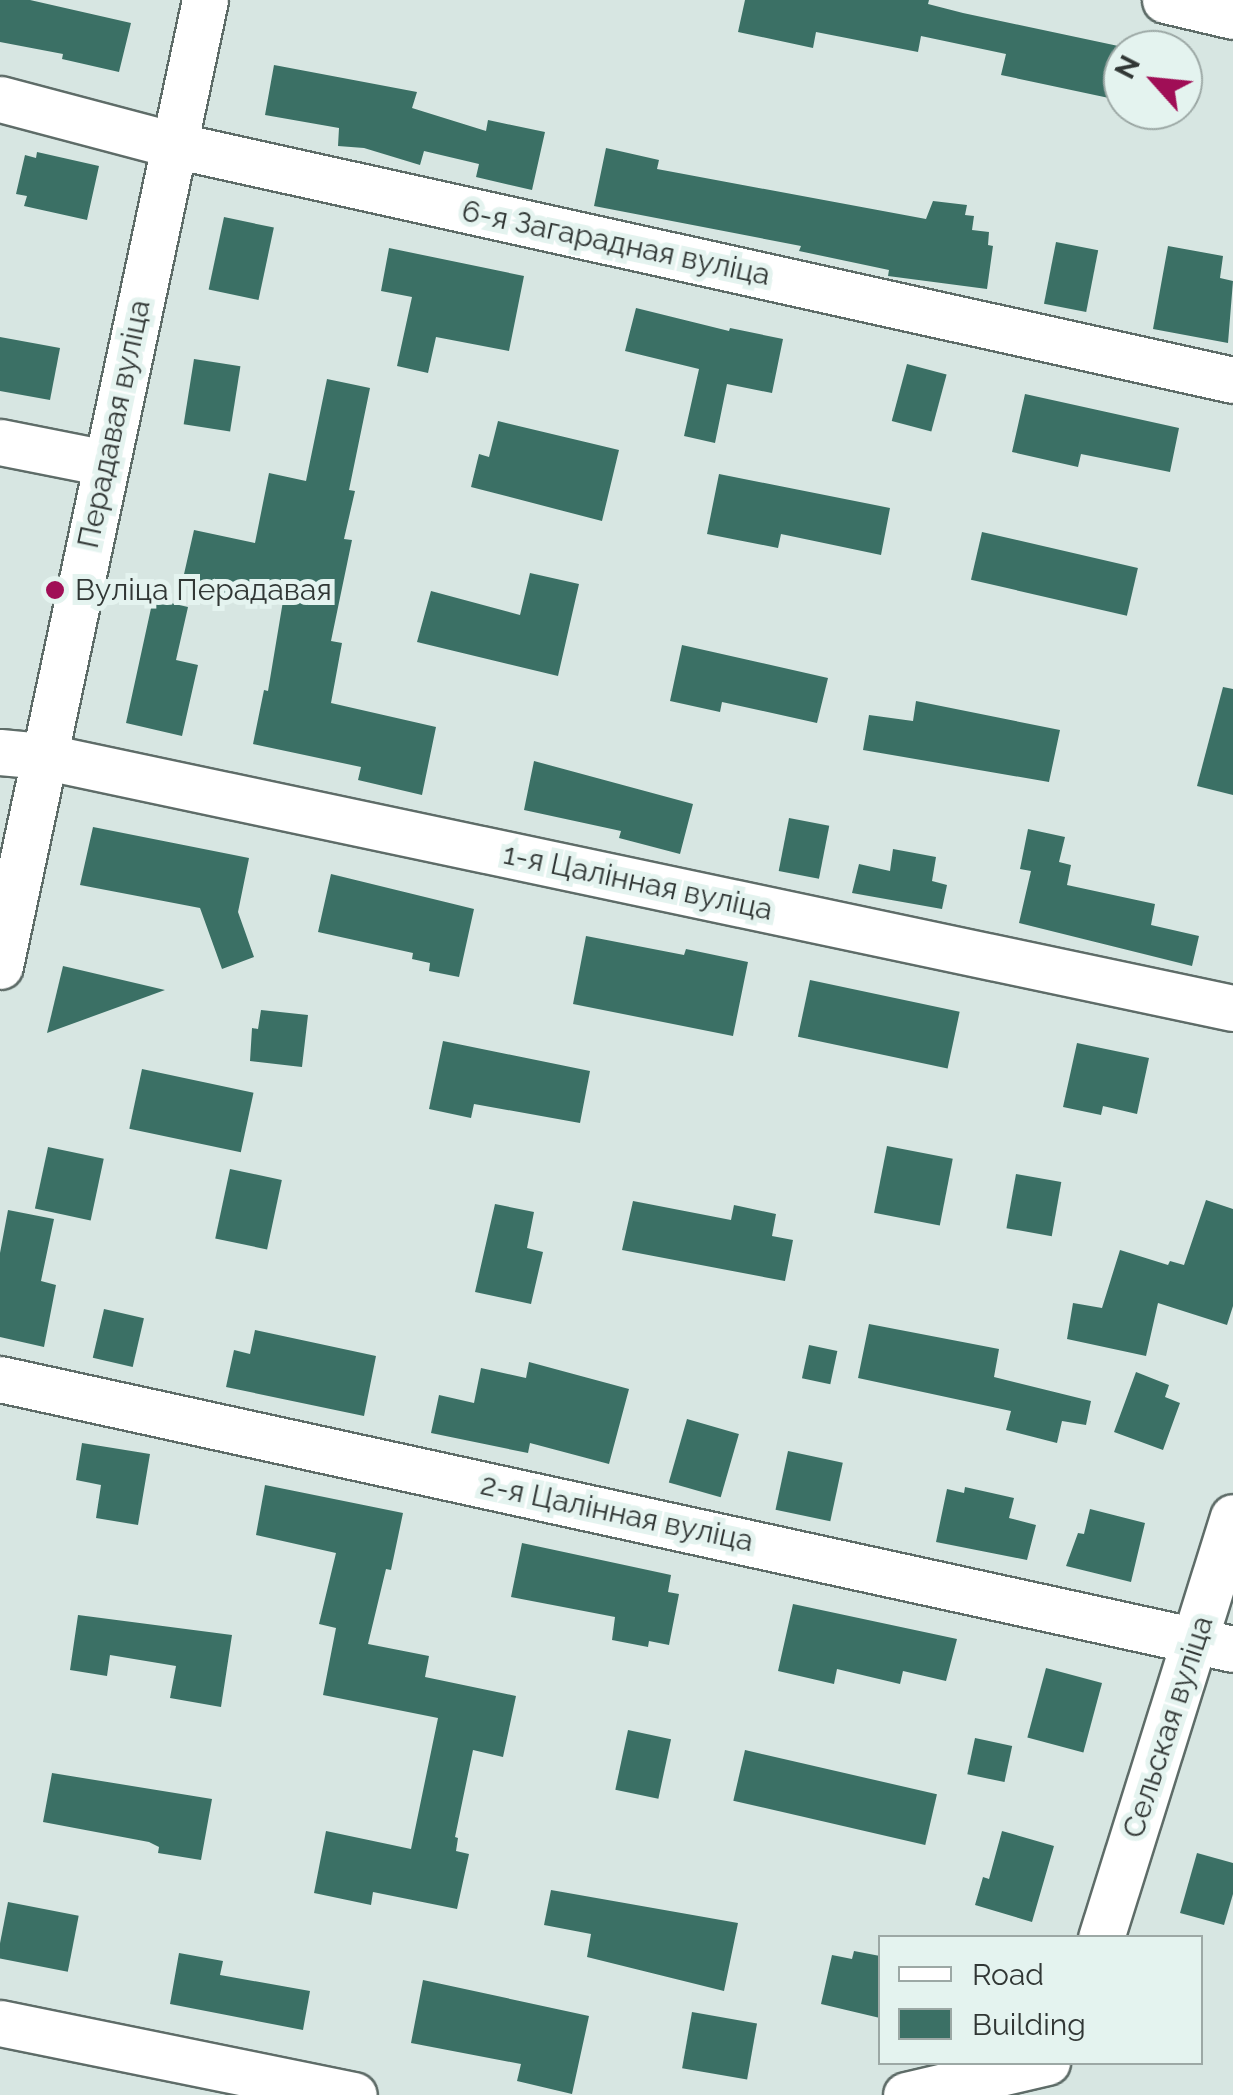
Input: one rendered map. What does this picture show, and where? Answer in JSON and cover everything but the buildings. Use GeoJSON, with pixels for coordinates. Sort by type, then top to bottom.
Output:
{"type":"FeatureCollection","features":[{"type":"Feature","properties":{"kind":"street","name":"Перадавая вуліца"},"geometry":{"type":"LineString","coordinates":[[0,966],[21,754],[106,463],[205,0]]}},
{"type":"Feature","properties":{"kind":"street"},"geometry":{"type":"LineString","coordinates":[[1165,0],[1233,16]]}},
{"type":"Feature","properties":{"kind":"street","name":"6-я Загарадная вуліца"},"geometry":{"type":"LineString","coordinates":[[0,99],[174,145],[1233,380]]}},
{"type":"Feature","properties":{"kind":"street"},"geometry":{"type":"LineString","coordinates":[[0,442],[106,463]]}},
{"type":"Feature","properties":{"kind":"street","name":"1-я Цалінная вуліца"},"geometry":{"type":"LineString","coordinates":[[21,754],[1233,1008]]}},
{"type":"Feature","properties":{"kind":"street","name":"2-я Цалінная вуліца"},"geometry":{"type":"LineString","coordinates":[[0,1379],[1215,1644]]}},
{"type":"Feature","properties":{"kind":"street","name":"Сельская вуліца"},"geometry":{"type":"LineString","coordinates":[[1102,1935],[1215,1644],[1233,1517]]}},
{"type":"Feature","properties":{"kind":"street"},"geometry":{"type":"LineString","coordinates":[[0,2023],[354,2095]]}},
{"type":"Feature","properties":{"kind":"street"},"geometry":{"type":"LineString","coordinates":[[906,2095],[1034,2065]]}},
{"type":"Feature","properties":{"kind":"place","name":"Вуліца Перадавая"},"geometry":{"type":"Point","coordinates":[55,590]}}]}
